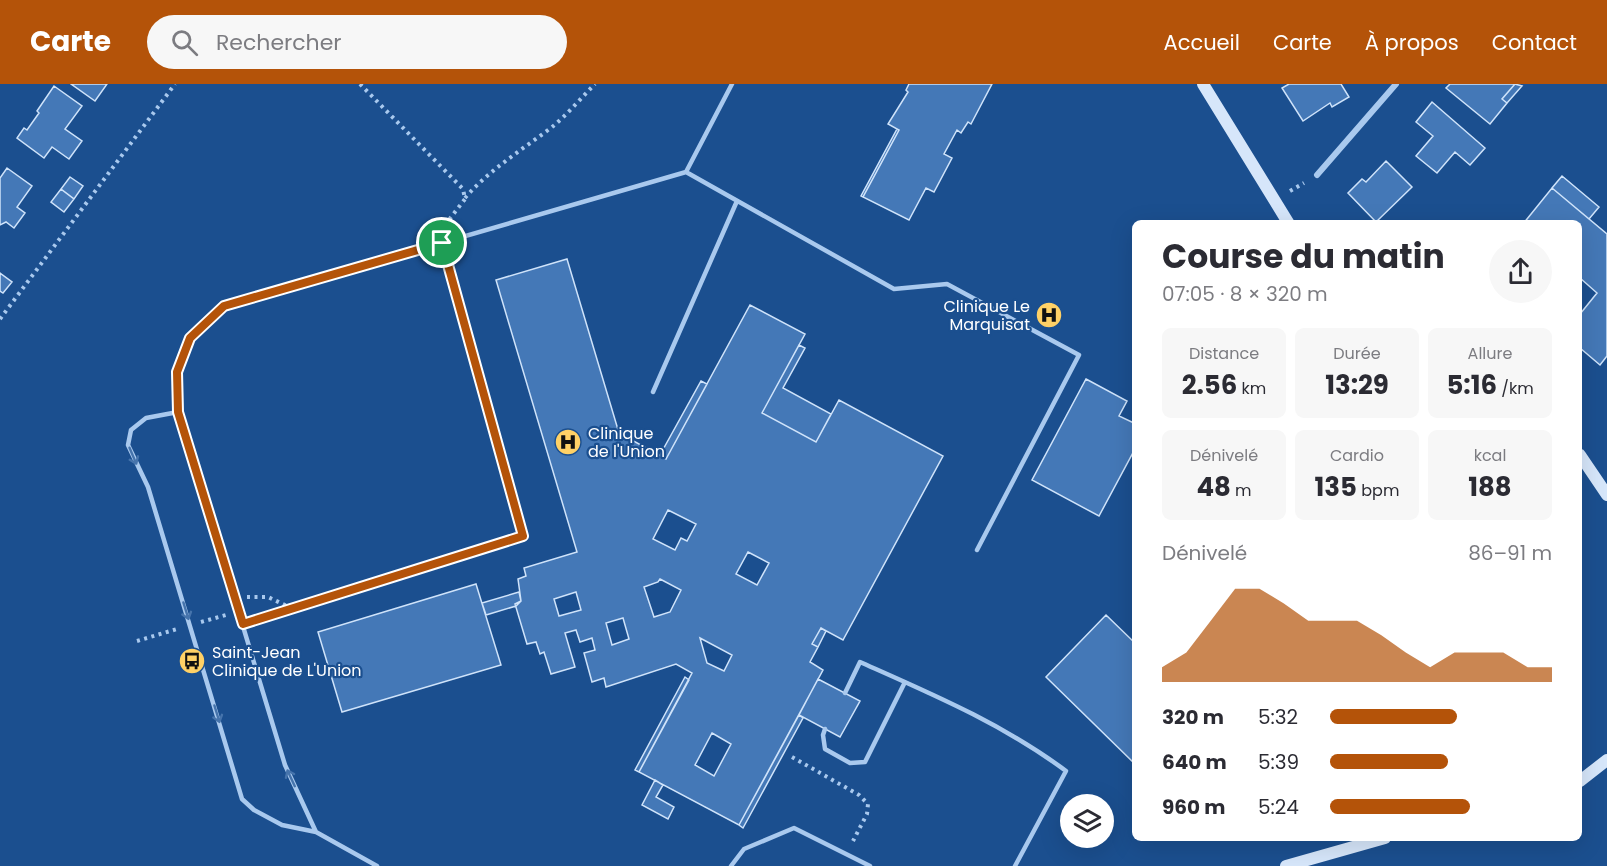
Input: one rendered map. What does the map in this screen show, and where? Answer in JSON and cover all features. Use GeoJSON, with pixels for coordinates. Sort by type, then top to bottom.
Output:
{"type":"FeatureCollection","features":[{"type":"Feature","properties":{"kind":"street"},"geometry":{"type":"LineString","coordinates":[[1203,84],[1287,220]]}},
{"type":"Feature","properties":{"kind":"street"},"geometry":{"type":"LineString","coordinates":[[1383,84],[1389,93]]}},
{"type":"Feature","properties":{"kind":"street"},"geometry":{"type":"LineString","coordinates":[[1317,175],[1396,84]]}},
{"type":"Feature","properties":{"kind":"street"},"geometry":{"type":"LineString","coordinates":[[1582,458],[1607,495]]}},
{"type":"Feature","properties":{"kind":"street"},"geometry":{"type":"LineString","coordinates":[[1582,779],[1607,759]]}},
{"type":"Feature","properties":{"kind":"street"},"geometry":{"type":"LineString","coordinates":[[1286,866],[1374,841]]}},
{"type":"Feature","properties":{"kind":"lane"},"geometry":{"type":"LineString","coordinates":[[686,172],[732,84]]}},
{"type":"Feature","properties":{"kind":"lane"},"geometry":{"type":"LineString","coordinates":[[316,831],[285,765],[178,412],[177,372],[190,338],[224,306],[686,172],[894,289],[947,284],[1079,355],[977,550]]}},
{"type":"Feature","properties":{"kind":"lane"},"geometry":{"type":"LineString","coordinates":[[653,392],[737,201]]}},
{"type":"Feature","properties":{"kind":"lane"},"geometry":{"type":"LineString","coordinates":[[442,243],[523,536]]}},
{"type":"Feature","properties":{"kind":"lane"},"geometry":{"type":"LineString","coordinates":[[178,412],[146,418],[131,430],[128,444],[148,488],[242,799],[254,810],[282,825],[316,831],[377,866]]}},
{"type":"Feature","properties":{"kind":"lane"},"geometry":{"type":"LineString","coordinates":[[844,693],[860,662],[972,712],[1034,747],[1066,771],[1015,866]]}},
{"type":"Feature","properties":{"kind":"lane"},"geometry":{"type":"LineString","coordinates":[[825,729],[823,735],[825,749],[850,764],[865,762],[905,682]]}},
{"type":"Feature","properties":{"kind":"lane"},"geometry":{"type":"LineString","coordinates":[[731,866],[744,849],[794,828],[870,866]]}},
{"type":"Feature","properties":{"kind":"path"},"geometry":{"type":"LineString","coordinates":[[0,319],[175,84]]}},
{"type":"Feature","properties":{"kind":"path"},"geometry":{"type":"LineString","coordinates":[[360,84],[463,189],[465,199]]}},
{"type":"Feature","properties":{"kind":"path"},"geometry":{"type":"LineString","coordinates":[[434,225],[448,221],[478,183],[510,156],[554,126],[595,84]]}},
{"type":"Feature","properties":{"kind":"path"},"geometry":{"type":"LineString","coordinates":[[1275,200],[1317,175]]}},
{"type":"Feature","properties":{"kind":"path"},"geometry":{"type":"LineString","coordinates":[[243,624],[523,536]]}},
{"type":"Feature","properties":{"kind":"path"},"geometry":{"type":"LineString","coordinates":[[235,597],[268,597],[291,609]]}},
{"type":"Feature","properties":{"kind":"path"},"geometry":{"type":"LineString","coordinates":[[792,757],[859,795],[868,804],[867,814],[846,854]]}},
{"type":"Feature","properties":{"kind":"building"},"geometry":{"type":"Polygon","coordinates":[[[71,84],[107,84],[95,101],[71,84]]]}},
{"type":"Feature","properties":{"kind":"building"},"geometry":{"type":"Polygon","coordinates":[[[909,84],[992,84],[971,124],[968,122],[961,133],[957,130],[944,154],[952,158],[934,192],[926,188],[909,220],[863,197],[899,130],[888,124],[908,92],[906,90],[909,84]]]}},
{"type":"Feature","properties":{"kind":"building"},"geometry":{"type":"Polygon","coordinates":[[[1289,84],[1341,84],[1349,97],[1332,107],[1330,103],[1303,121],[1282,88],[1289,84]]]}},
{"type":"Feature","properties":{"kind":"building"},"geometry":{"type":"Polygon","coordinates":[[[1450,84],[1515,84],[1502,99],[1507,103],[1490,124],[1446,88],[1450,84]]]}},
{"type":"Feature","properties":{"kind":"building"},"geometry":{"type":"Polygon","coordinates":[[[1515,84],[1522,86],[1507,103],[1502,99],[1515,84]]]}},
{"type":"Feature","properties":{"kind":"building"},"geometry":{"type":"Polygon","coordinates":[[[54,86],[82,106],[65,129],[82,141],[69,159],[52,147],[44,158],[17,138],[24,128],[27,130],[54,86]]]}},
{"type":"Feature","properties":{"kind":"building"},"geometry":{"type":"Polygon","coordinates":[[[1432,102],[1485,148],[1470,165],[1455,152],[1437,173],[1416,156],[1433,136],[1416,122],[1432,102]]]}},
{"type":"Feature","properties":{"kind":"building"},"geometry":{"type":"Polygon","coordinates":[[[897,129],[899,130],[863,197],[861,196],[897,129]]]}},
{"type":"Feature","properties":{"kind":"building"},"geometry":{"type":"Polygon","coordinates":[[[1386,161],[1412,187],[1378,220],[1374,220],[1348,193],[1362,179],[1366,182],[1386,161]]]}},
{"type":"Feature","properties":{"kind":"building"},"geometry":{"type":"Polygon","coordinates":[[[7,168],[32,186],[17,207],[25,213],[14,228],[6,222],[0,225],[0,178],[7,168]]]}},
{"type":"Feature","properties":{"kind":"building"},"geometry":{"type":"Polygon","coordinates":[[[1562,176],[1599,207],[1589,219],[1552,188],[1562,176]]]}},
{"type":"Feature","properties":{"kind":"building"},"geometry":{"type":"Polygon","coordinates":[[[70,177],[83,186],[74,199],[61,189],[70,177]]]}},
{"type":"Feature","properties":{"kind":"building"},"geometry":{"type":"Polygon","coordinates":[[[1552,188],[1607,234],[1607,356],[1600,365],[1582,350],[1582,312],[1597,293],[1582,280],[1582,220],[1526,220],[1552,188]]]}},
{"type":"Feature","properties":{"kind":"building"},"geometry":{"type":"Polygon","coordinates":[[[61,189],[74,199],[64,212],[51,202],[61,189]]]}},
{"type":"Feature","properties":{"kind":"building"},"geometry":{"type":"Polygon","coordinates":[[[567,259],[619,433],[666,459],[750,305],[805,334],[762,413],[816,442],[839,400],[943,456],[843,640],[821,628],[812,644],[818,647],[810,662],[823,670],[739,825],[639,772],[692,673],[676,664],[606,687],[604,678],[592,682],[584,653],[595,650],[592,638],[580,642],[576,630],[565,633],[575,667],[551,674],[544,652],[540,654],[536,642],[527,644],[515,604],[521,601],[518,579],[526,576],[524,568],[577,552],[496,280],[567,259]],[[668,510],[653,539],[675,550],[681,538],[687,541],[696,524],[668,510]],[[748,552],[736,574],[757,585],[769,563],[748,552]],[[660,579],[644,587],[654,617],[670,612],[681,590],[660,579]],[[576,592],[554,599],[559,616],[581,610],[576,592]],[[623,618],[606,623],[612,645],[629,639],[623,618]],[[700,638],[707,663],[724,671],[732,655],[700,638]],[[712,733],[695,765],[714,776],[731,744],[712,733]]]}},
{"type":"Feature","properties":{"kind":"building"},"geometry":{"type":"Polygon","coordinates":[[[0,273],[12,282],[3,293],[0,291],[0,273]]]}},
{"type":"Feature","properties":{"kind":"building"},"geometry":{"type":"Polygon","coordinates":[[[799,345],[805,348],[783,388],[831,414],[816,442],[762,413],[799,345]]]}},
{"type":"Feature","properties":{"kind":"building"},"geometry":{"type":"Polygon","coordinates":[[[1086,379],[1127,401],[1119,416],[1132,422],[1132,454],[1099,516],[1032,480],[1086,379]]]}},
{"type":"Feature","properties":{"kind":"building"},"geometry":{"type":"Polygon","coordinates":[[[701,381],[707,384],[666,459],[660,455],[701,381]]]}},
{"type":"Feature","properties":{"kind":"building"},"geometry":{"type":"Polygon","coordinates":[[[476,584],[501,665],[342,712],[318,632],[476,584]]]}},
{"type":"Feature","properties":{"kind":"building"},"geometry":{"type":"Polygon","coordinates":[[[519,592],[521,601],[516,606],[486,615],[482,603],[519,592]]]}},
{"type":"Feature","properties":{"kind":"building"},"geometry":{"type":"Polygon","coordinates":[[[1106,615],[1132,640],[1132,761],[1046,677],[1106,615]]]}},
{"type":"Feature","properties":{"kind":"building"},"geometry":{"type":"Polygon","coordinates":[[[821,628],[826,631],[818,647],[812,644],[821,628]]]}},
{"type":"Feature","properties":{"kind":"building"},"geometry":{"type":"Polygon","coordinates":[[[685,677],[689,680],[639,772],[635,770],[685,677]]]}},
{"type":"Feature","properties":{"kind":"building"},"geometry":{"type":"Polygon","coordinates":[[[818,679],[860,701],[840,737],[799,715],[818,679]]]}},
{"type":"Feature","properties":{"kind":"building"},"geometry":{"type":"Polygon","coordinates":[[[799,715],[803,718],[743,828],[739,825],[799,715]]]}},
{"type":"Feature","properties":{"kind":"building"},"geometry":{"type":"Polygon","coordinates":[[[655,780],[663,785],[656,797],[674,807],[668,819],[642,805],[655,780]]]}},
{"type":"Feature","properties":{"kind":"place","name":"Clinique Le Marquisat"},"geometry":{"type":"Point","coordinates":[1049,315]}},
{"type":"Feature","properties":{"kind":"place","name":"Clinique de l'Union"},"geometry":{"type":"Point","coordinates":[568,442]}},
{"type":"Feature","properties":{"kind":"place","name":"Saint-Jean Clinique de L'Union"},"geometry":{"type":"Point","coordinates":[192,661]}},
{"type":"Feature","properties":{"kind":"route"},"geometry":{"type":"LineString","coordinates":[[442,243],[523,536],[243,624],[178,412],[177,372],[190,338],[224,306],[442,243]]}}]}
